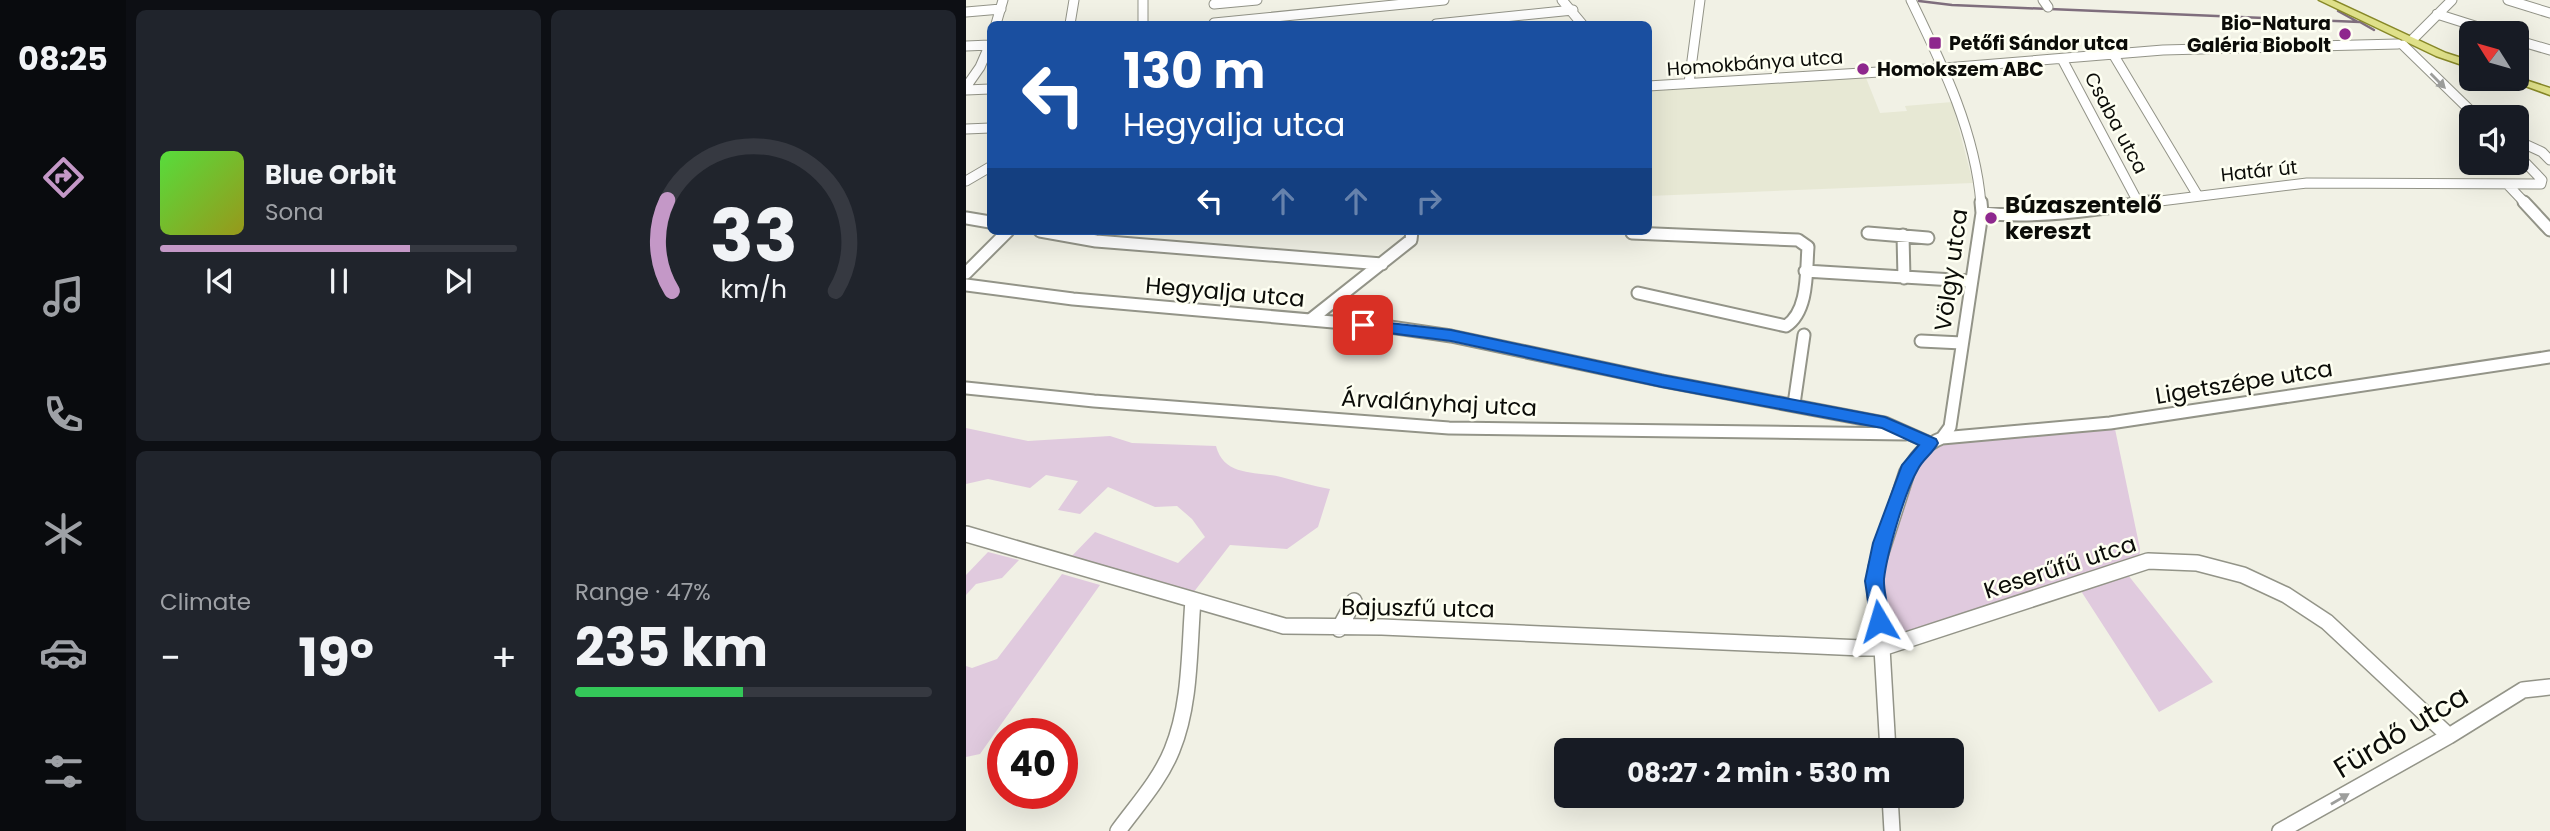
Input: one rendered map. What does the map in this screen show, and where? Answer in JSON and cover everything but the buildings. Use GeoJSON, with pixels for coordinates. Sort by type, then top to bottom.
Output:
{"type":"FeatureCollection","features":[{"type":"Feature","properties":{"kind":"main road"},"geometry":{"type":"LineString","coordinates":[[2324,0],[2402,41],[2459,61]]}},
{"type":"Feature","properties":{"kind":"main road"},"geometry":{"type":"LineString","coordinates":[[2529,85],[2550,92]]}},
{"type":"Feature","properties":{"kind":"street"},"geometry":{"type":"LineString","coordinates":[[1070,21],[1074,0]]}},
{"type":"Feature","properties":{"kind":"street"},"geometry":{"type":"LineString","coordinates":[[1143,0],[1143,21]]}},
{"type":"Feature","properties":{"kind":"street"},"geometry":{"type":"LineString","coordinates":[[1214,21],[1214,2],[1258,0]]}},
{"type":"Feature","properties":{"kind":"street"},"geometry":{"type":"LineString","coordinates":[[1243,21],[1444,0]]}},
{"type":"Feature","properties":{"kind":"street"},"geometry":{"type":"LineString","coordinates":[[1562,0],[1580,21]]}},
{"type":"Feature","properties":{"kind":"street"},"geometry":{"type":"LineString","coordinates":[[1689,83],[1700,0]]}},
{"type":"Feature","properties":{"kind":"street"},"geometry":{"type":"LineString","coordinates":[[1911,0],[1945,68]]}},
{"type":"Feature","properties":{"kind":"street"},"geometry":{"type":"LineString","coordinates":[[2452,0],[2402,41],[2464,105]]}},
{"type":"Feature","properties":{"kind":"street"},"geometry":{"type":"LineString","coordinates":[[2508,0],[2550,13]]}},
{"type":"Feature","properties":{"kind":"street"},"geometry":{"type":"LineString","coordinates":[[966,12],[1002,4],[997,21]]}},
{"type":"Feature","properties":{"kind":"street"},"geometry":{"type":"LineString","coordinates":[[1465,21],[1573,10]]}},
{"type":"Feature","properties":{"kind":"street"},"geometry":{"type":"LineString","coordinates":[[2438,14],[2460,21]]}},
{"type":"Feature","properties":{"kind":"street","name":"Homokbánya utca"},"geometry":{"type":"LineString","coordinates":[[1652,86],[1945,68],[2188,49],[2402,41]]}},
{"type":"Feature","properties":{"kind":"street"},"geometry":{"type":"LineString","coordinates":[[966,46],[987,44]]}},
{"type":"Feature","properties":{"kind":"street"},"geometry":{"type":"LineString","coordinates":[[2529,44],[2550,50]]}},
{"type":"Feature","properties":{"kind":"street"},"geometry":{"type":"LineString","coordinates":[[966,88],[987,51]]}},
{"type":"Feature","properties":{"kind":"street"},"geometry":{"type":"LineString","coordinates":[[2113,54],[2197,196]]}},
{"type":"Feature","properties":{"kind":"street","name":"Csaba utca"},"geometry":{"type":"LineString","coordinates":[[2062,59],[2139,204]]}},
{"type":"Feature","properties":{"kind":"street","name":"Völgy utca"},"geometry":{"type":"LineString","coordinates":[[1936,440],[1950,427],[1982,214],[1974,150],[1945,68]]}},
{"type":"Feature","properties":{"kind":"street"},"geometry":{"type":"LineString","coordinates":[[966,88],[987,89]]}},
{"type":"Feature","properties":{"kind":"street"},"geometry":{"type":"LineString","coordinates":[[966,129],[987,128]]}},
{"type":"Feature","properties":{"kind":"street"},"geometry":{"type":"LineString","coordinates":[[2529,146],[2542,152],[2550,160]]}},
{"type":"Feature","properties":{"kind":"street","name":"Határ út"},"geometry":{"type":"LineString","coordinates":[[1982,214],[2047,215],[2307,183],[2541,184],[2542,180],[2529,166]]}},
{"type":"Feature","properties":{"kind":"street"},"geometry":{"type":"LineString","coordinates":[[966,181],[987,169]]}},
{"type":"Feature","properties":{"kind":"street"},"geometry":{"type":"LineString","coordinates":[[2508,185],[2550,230]]}},
{"type":"Feature","properties":{"kind":"street"},"geometry":{"type":"LineString","coordinates":[[966,218],[987,222]]}},
{"type":"Feature","properties":{"kind":"street"},"geometry":{"type":"LineString","coordinates":[[1868,233],[1928,238]]}},
{"type":"Feature","properties":{"kind":"street"},"geometry":{"type":"LineString","coordinates":[[1638,293],[1786,326],[1792,324],[1800,313],[1808,247],[1798,240],[1652,234]]}},
{"type":"Feature","properties":{"kind":"street"},"geometry":{"type":"LineString","coordinates":[[1903,234],[1904,278]]}},
{"type":"Feature","properties":{"kind":"street"},"geometry":{"type":"LineString","coordinates":[[966,273],[1003,235]]}},
{"type":"Feature","properties":{"kind":"street"},"geometry":{"type":"LineString","coordinates":[[1062,235],[1096,241],[1382,264]]}},
{"type":"Feature","properties":{"kind":"street"},"geometry":{"type":"LineString","coordinates":[[1096,241],[1103,235]]}},
{"type":"Feature","properties":{"kind":"street"},"geometry":{"type":"LineString","coordinates":[[1310,320],[1382,264],[1410,240],[1411,235]]}},
{"type":"Feature","properties":{"kind":"street"},"geometry":{"type":"LineString","coordinates":[[1805,271],[1970,281]]}},
{"type":"Feature","properties":{"kind":"street","name":"Hegyalja utca"},"geometry":{"type":"LineString","coordinates":[[966,285],[1073,299],[1451,335],[1662,381],[1885,423],[1910,434],[1936,440]]}},
{"type":"Feature","properties":{"kind":"street"},"geometry":{"type":"LineString","coordinates":[[1794,404],[1804,335]]}},
{"type":"Feature","properties":{"kind":"street"},"geometry":{"type":"LineString","coordinates":[[1921,341],[1962,343]]}},
{"type":"Feature","properties":{"kind":"street","name":"Ligetszépe utca"},"geometry":{"type":"LineString","coordinates":[[1936,440],[2110,423],[2550,357]]}},
{"type":"Feature","properties":{"kind":"street","name":"Árvalányhaj utca"},"geometry":{"type":"LineString","coordinates":[[966,388],[1094,401],[1448,428],[1910,434]]}},
{"type":"Feature","properties":{"kind":"street"},"geometry":{"type":"LineString","coordinates":[[1887,738],[1882,648],[1874,581],[1882,543],[1910,465],[1936,440]]}},
{"type":"Feature","properties":{"kind":"street","name":"Bajuszfű utca"},"geometry":{"type":"LineString","coordinates":[[966,534],[1284,626],[1339,629],[1382,627],[1882,648]]}},
{"type":"Feature","properties":{"kind":"street","name":"Keserűfű utca"},"geometry":{"type":"LineString","coordinates":[[1882,648],[2148,561],[2188,560],[2232,569],[2306,607],[2327,622],[2449,736]]}},
{"type":"Feature","properties":{"kind":"street"},"geometry":{"type":"LineString","coordinates":[[1118,831],[1157,776],[1173,748],[1181,716],[1193,600]]}},
{"type":"Feature","properties":{"kind":"street"},"geometry":{"type":"LineString","coordinates":[[1339,629],[1354,601]]}},
{"type":"Feature","properties":{"kind":"street","name":"Fürdő utca"},"geometry":{"type":"LineString","coordinates":[[2280,831],[2449,736],[2524,690],[2550,687]]}},
{"type":"Feature","properties":{"kind":"street"},"geometry":{"type":"LineString","coordinates":[[1891,808],[1892,831]]}},
{"type":"Feature","properties":{"kind":"shaded area"},"geometry":{"type":"Polygon","coordinates":[[[1866,78],[1880,113],[1907,111],[1905,106],[1952,102],[1973,183],[1652,196],[1652,89],[1866,78]]]}},
{"type":"Feature","properties":{"kind":"shaded area"},"geometry":{"type":"Polygon","coordinates":[[[966,428],[1028,441],[1110,436],[1132,443],[1216,446],[1220,456],[1233,468],[1330,489],[1318,527],[1287,549],[1230,545],[1193,593],[1070,558],[1095,532],[1178,563],[1205,537],[1192,519],[1177,506],[1155,507],[1108,487],[1080,514],[1058,510],[1078,481],[1046,475],[1030,488],[988,479],[966,484],[966,428]]]}},
{"type":"Feature","properties":{"kind":"shaded area"},"geometry":{"type":"Polygon","coordinates":[[[2115,429],[2140,549],[2139,559],[1891,638],[1888,636],[1881,574],[1890,535],[1917,467],[1933,450],[1948,443],[2115,429]]]}},
{"type":"Feature","properties":{"kind":"shaded area"},"geometry":{"type":"Polygon","coordinates":[[[988,552],[1019,560],[1002,578],[976,584],[966,595],[966,575],[988,552]]]}},
{"type":"Feature","properties":{"kind":"shaded area"},"geometry":{"type":"Polygon","coordinates":[[[1062,574],[1100,585],[1006,718],[987,718],[987,744],[980,754],[966,757],[966,666],[972,668],[997,659],[1062,574]]]}},
{"type":"Feature","properties":{"kind":"shaded area"},"geometry":{"type":"Polygon","coordinates":[[[2128,575],[2213,682],[2159,712],[2081,591],[2128,575]]]}},
{"type":"Feature","properties":{"kind":"waterway"},"geometry":{"type":"LineString","coordinates":[[1919,1],[1952,5],[2358,22]]}},
{"type":"Feature","properties":{"kind":"waterway"},"geometry":{"type":"LineString","coordinates":[[2338,11],[2358,22]]}},
{"type":"Feature","properties":{"kind":"waterway"},"geometry":{"type":"LineString","coordinates":[[2358,22],[2374,30]]}},
{"type":"Feature","properties":{"kind":"place","name":"Bio-Natura Galéria Biobolt"},"geometry":{"type":"Point","coordinates":[2345,34]}},
{"type":"Feature","properties":{"kind":"place","name":"Petőfi Sándor utca"},"geometry":{"type":"Point","coordinates":[1935,43]}},
{"type":"Feature","properties":{"kind":"place","name":"Homokszem ABC"},"geometry":{"type":"Point","coordinates":[1863,69]}},
{"type":"Feature","properties":{"kind":"place","name":"Búzaszentelő kereszt"},"geometry":{"type":"Point","coordinates":[1991,218]}},
{"type":"Feature","properties":{"kind":"route"},"geometry":{"type":"LineString","coordinates":[[1363,325],[1451,335],[1662,381],[1794,404],[1885,423],[1930,443],[1910,465],[1882,543],[1874,581],[1879,621]]}}]}
